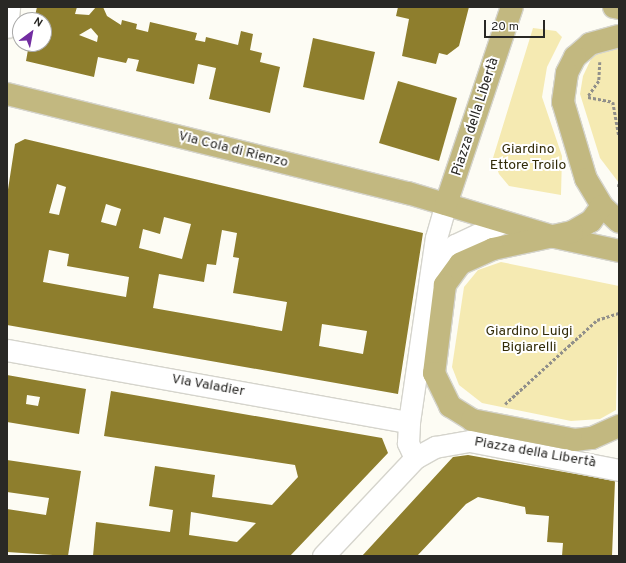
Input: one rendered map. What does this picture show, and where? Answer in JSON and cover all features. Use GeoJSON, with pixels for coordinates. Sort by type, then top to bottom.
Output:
{"type":"FeatureCollection","features":[{"type":"Feature","properties":{"kind":"main road","name":"Piazza della Libertà"},"geometry":{"type":"LineString","coordinates":[[446,204],[512,7]]}},
{"type":"Feature","properties":{"kind":"main road"},"geometry":{"type":"LineString","coordinates":[[614,7],[619,8]]}},
{"type":"Feature","properties":{"kind":"main road"},"geometry":{"type":"LineString","coordinates":[[619,36],[590,44],[569,67],[563,102],[582,170],[602,206],[619,222]]}},
{"type":"Feature","properties":{"kind":"main road","name":"Via Cola di Rienzo"},"geometry":{"type":"LineString","coordinates":[[13,95],[446,204]]}},
{"type":"Feature","properties":{"kind":"main road"},"geometry":{"type":"LineString","coordinates":[[446,204],[555,237],[619,251]]}},
{"type":"Feature","properties":{"kind":"main road"},"geometry":{"type":"LineString","coordinates":[[602,206],[584,226],[555,237],[474,255],[455,269],[445,286],[434,360],[435,379],[455,410],[486,423],[575,440],[592,438],[619,426]]}},
{"type":"Feature","properties":{"kind":"street","name":"Piazza della Libertà"},"geometry":{"type":"LineString","coordinates":[[446,204],[429,281],[409,422],[408,443],[415,458],[450,443],[470,442],[619,470]]}},
{"type":"Feature","properties":{"kind":"street","name":"Piazza della Libertà"},"geometry":{"type":"LineString","coordinates":[[429,281],[434,266],[446,251],[469,236],[504,222]]}},
{"type":"Feature","properties":{"kind":"street","name":"Via Valadier"},"geometry":{"type":"LineString","coordinates":[[7,350],[409,422]]}},
{"type":"Feature","properties":{"kind":"street"},"geometry":{"type":"LineString","coordinates":[[323,556],[415,458]]}},
{"type":"Feature","properties":{"kind":"path"},"geometry":{"type":"LineString","coordinates":[[590,44],[602,66],[599,80],[588,97],[613,102],[619,135]]}},
{"type":"Feature","properties":{"kind":"path"},"geometry":{"type":"LineString","coordinates":[[486,423],[596,320],[619,313]]}},
{"type":"Feature","properties":{"kind":"green space","name":"Giardino Ettore Troilo"},"geometry":{"type":"Polygon","coordinates":[[[533,28],[556,31],[562,37],[547,67],[542,97],[562,156],[561,195],[509,186],[499,174],[493,158],[533,28]]]}},
{"type":"Feature","properties":{"kind":"green space"},"geometry":{"type":"Polygon","coordinates":[[[619,45],[619,183],[600,158],[580,94],[583,76],[592,57],[602,49],[619,45]]]}},
{"type":"Feature","properties":{"kind":"green space","name":"Giardino Luigi Bigiarelli"},"geometry":{"type":"Polygon","coordinates":[[[501,262],[619,286],[616,410],[600,419],[571,421],[482,403],[459,385],[452,367],[464,287],[478,270],[501,262]]]}},
{"type":"Feature","properties":{"kind":"building"},"geometry":{"type":"Polygon","coordinates":[[[37,7],[77,7],[75,14],[89,15],[96,7],[103,7],[107,16],[121,25],[122,20],[137,24],[136,29],[148,32],[150,22],[197,33],[195,40],[205,42],[206,37],[238,45],[241,31],[253,34],[250,50],[262,53],[260,62],[280,67],[270,113],[209,99],[216,68],[198,64],[194,84],[136,71],[139,60],[128,58],[126,63],[98,57],[94,77],[26,61],[28,52],[52,52],[52,12],[36,12],[37,7]],[[91,28],[79,35],[97,42],[98,36],[91,28]]]}},
{"type":"Feature","properties":{"kind":"building"},"geometry":{"type":"Polygon","coordinates":[[[398,7],[469,7],[459,46],[447,55],[439,53],[436,64],[402,56],[409,19],[396,16],[398,7]]]}},
{"type":"Feature","properties":{"kind":"building"},"geometry":{"type":"Polygon","coordinates":[[[313,38],[375,52],[364,100],[303,87],[313,38]]]}},
{"type":"Feature","properties":{"kind":"building"},"geometry":{"type":"Polygon","coordinates":[[[398,81],[457,98],[439,161],[379,143],[398,81]]]}},
{"type":"Feature","properties":{"kind":"building"},"geometry":{"type":"Polygon","coordinates":[[[25,139],[423,233],[398,394],[7,325],[7,196],[15,144],[25,139]],[[57,184],[49,213],[59,215],[66,187],[57,184]],[[106,204],[101,222],[116,226],[121,209],[106,204]],[[164,217],[160,234],[143,229],[139,248],[182,259],[191,224],[164,217]],[[222,230],[216,265],[207,264],[204,282],[159,274],[153,308],[282,331],[287,302],[233,293],[239,258],[233,257],[237,233],[222,230]],[[49,250],[43,282],[126,297],[129,277],[67,266],[69,254],[49,250]],[[322,324],[319,346],[363,354],[367,331],[322,324]]]}},
{"type":"Feature","properties":{"kind":"building"},"geometry":{"type":"Polygon","coordinates":[[[7,375],[86,389],[79,434],[7,422],[7,375]],[[27,395],[26,404],[38,406],[40,397],[27,395]]]}},
{"type":"Feature","properties":{"kind":"building"},"geometry":{"type":"Polygon","coordinates":[[[111,391],[382,438],[388,453],[290,556],[93,556],[96,522],[170,532],[173,510],[149,506],[155,466],[215,475],[212,497],[272,505],[298,477],[295,465],[104,436],[111,391]],[[191,512],[189,535],[237,542],[256,523],[191,512]]]}},
{"type":"Feature","properties":{"kind":"building"},"geometry":{"type":"Polygon","coordinates":[[[468,455],[615,481],[612,556],[562,556],[563,543],[547,542],[549,516],[526,514],[525,507],[478,497],[466,504],[417,556],[362,556],[453,457],[468,455]]]}},
{"type":"Feature","properties":{"kind":"building"},"geometry":{"type":"Polygon","coordinates":[[[7,460],[81,471],[68,556],[7,552],[7,509],[46,515],[49,498],[7,492],[7,460]]]}}]}
